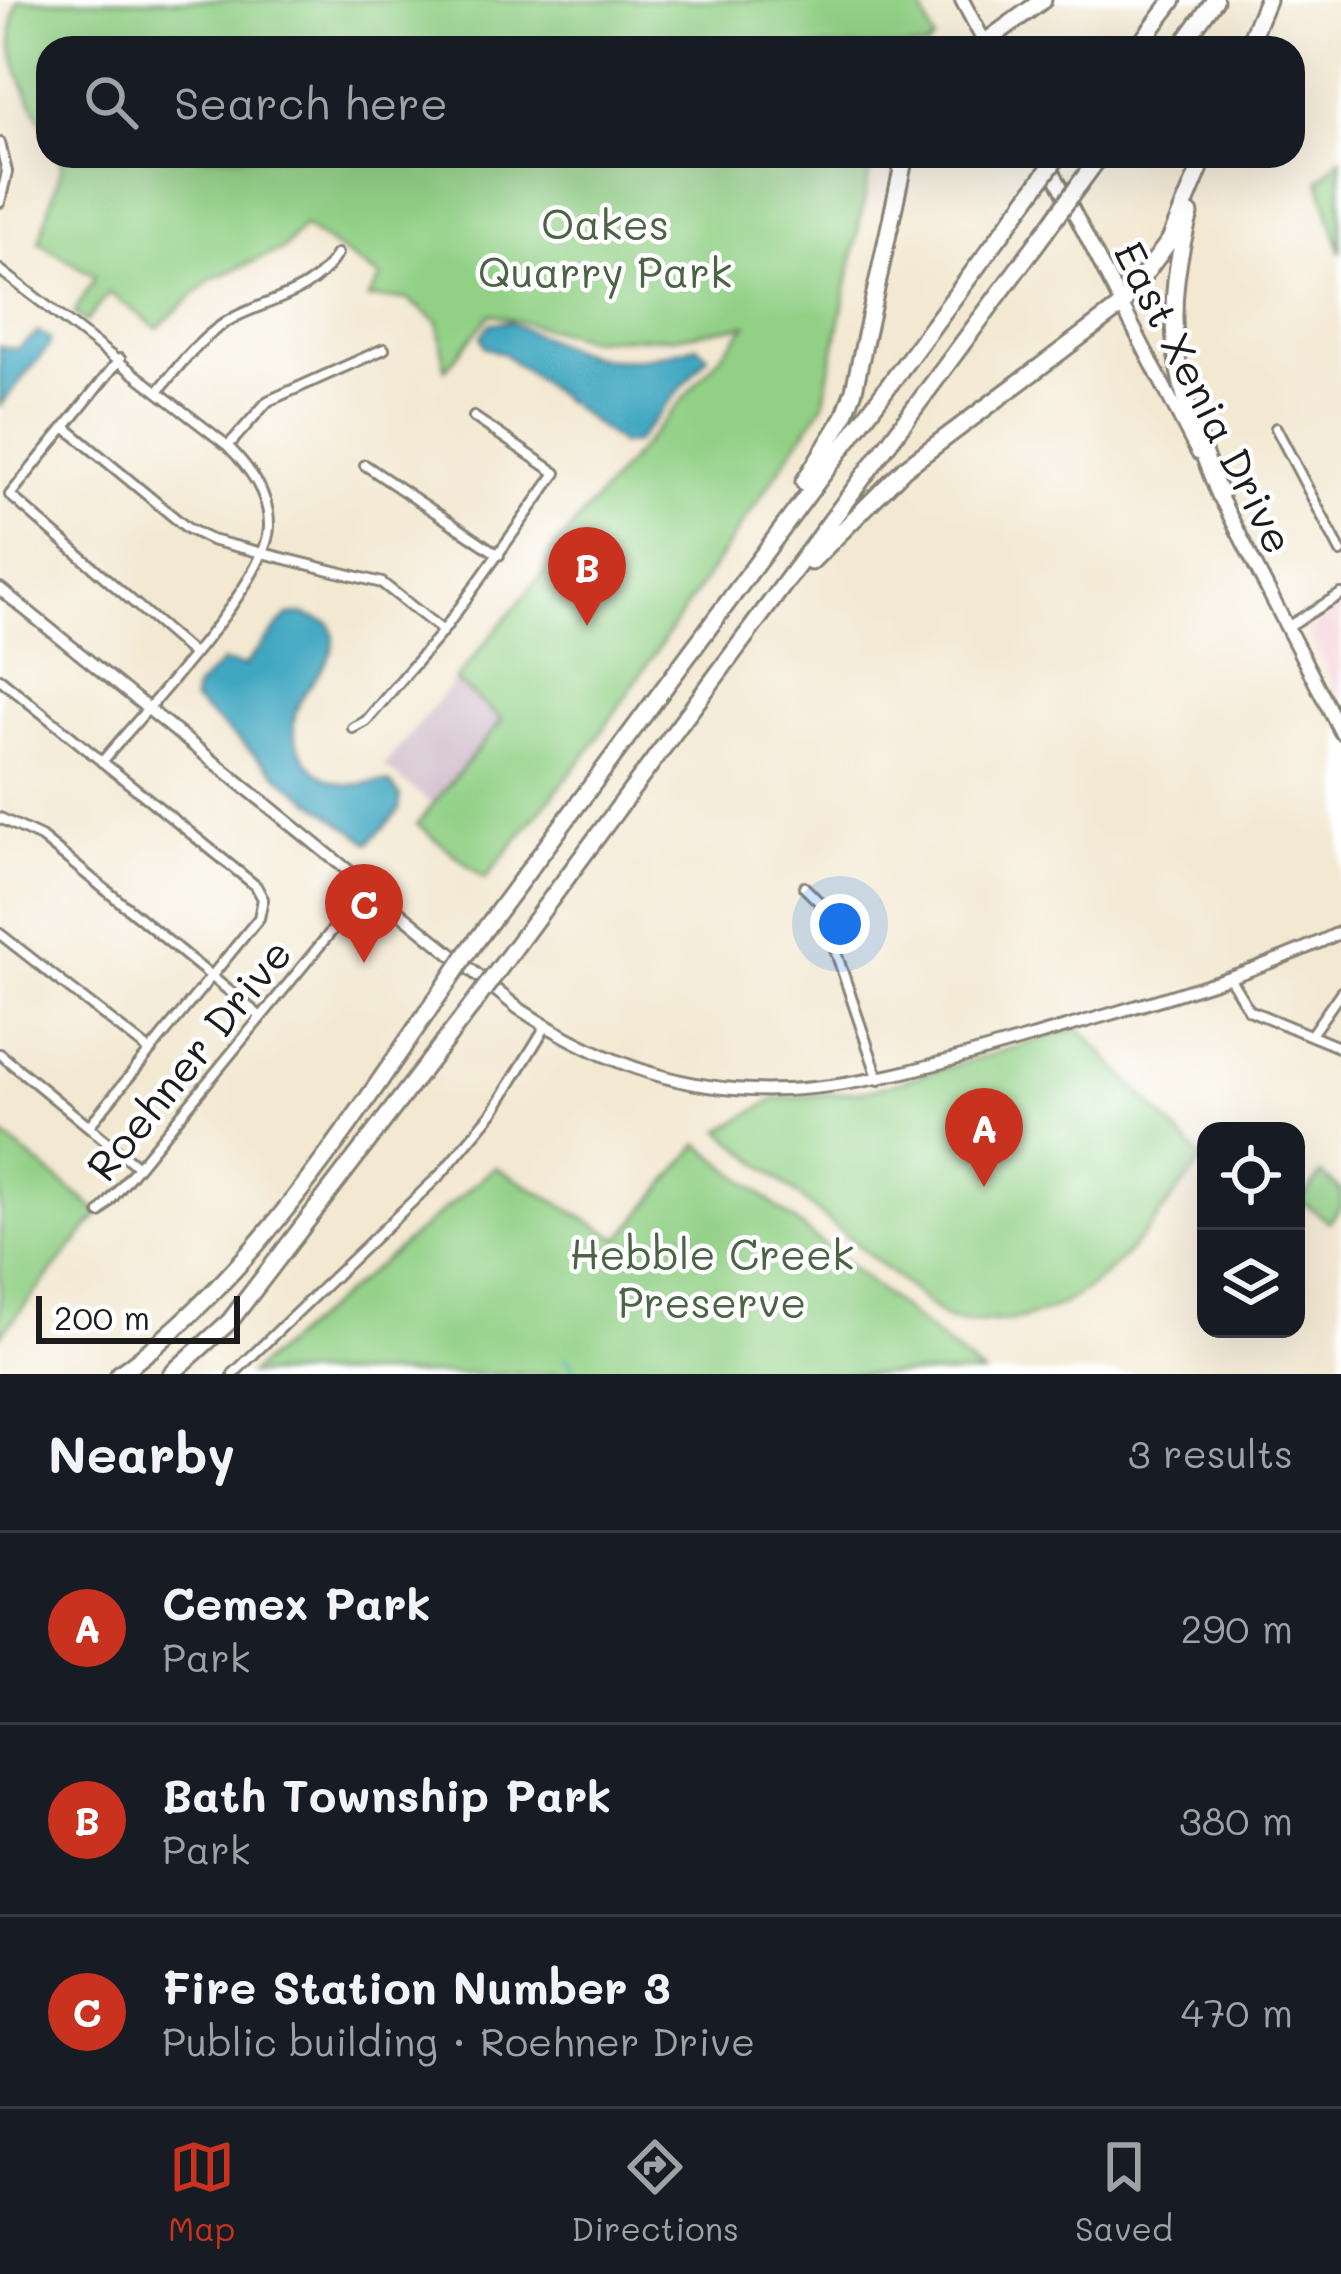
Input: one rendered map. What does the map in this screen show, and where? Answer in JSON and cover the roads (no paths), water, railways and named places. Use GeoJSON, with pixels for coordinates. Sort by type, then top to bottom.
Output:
{"type":"FeatureCollection","features":[{"type":"Feature","properties":{"kind":"highway"},"geometry":{"type":"LineString","coordinates":[[996,36],[1043,0]]}},
{"type":"Feature","properties":{"kind":"highway"},"geometry":{"type":"LineString","coordinates":[[1146,36],[1173,0]]}},
{"type":"Feature","properties":{"kind":"highway"},"geometry":{"type":"LineString","coordinates":[[1189,36],[1215,0]]}},
{"type":"Feature","properties":{"kind":"highway"},"geometry":{"type":"LineString","coordinates":[[1252,36],[1268,0]]}},
{"type":"Feature","properties":{"kind":"highway"},"geometry":{"type":"LineString","coordinates":[[661,696],[844,417],[862,362],[902,168]]}},
{"type":"Feature","properties":{"kind":"highway"},"geometry":{"type":"LineString","coordinates":[[119,1374],[179,1327],[239,1263],[1049,168]]}},
{"type":"Feature","properties":{"kind":"highway"},"geometry":{"type":"LineString","coordinates":[[171,1374],[230,1321],[471,1007],[1091,168]]}},
{"type":"Feature","properties":{"kind":"highway"},"geometry":{"type":"LineString","coordinates":[[747,637],[887,484],[1121,306],[1170,240],[1200,168]]}},
{"type":"Feature","properties":{"kind":"highway"},"geometry":{"type":"LineString","coordinates":[[1202,168],[1179,257],[1172,323],[1186,417],[1220,495]]}},
{"type":"Feature","properties":{"kind":"main road"},"geometry":{"type":"LineString","coordinates":[[962,0],[978,36]]}},
{"type":"Feature","properties":{"kind":"main road","name":"East Xenia Drive"},"geometry":{"type":"LineString","coordinates":[[1051,168],[1341,731]]}},
{"type":"Feature","properties":{"kind":"main road"},"geometry":{"type":"LineString","coordinates":[[0,589],[546,1026],[623,1064],[711,1088],[795,1092],[880,1081],[1229,977],[1341,932]]}},
{"type":"Feature","properties":{"kind":"street"},"geometry":{"type":"LineString","coordinates":[[0,143],[7,172],[0,202]]}},
{"type":"Feature","properties":{"kind":"street"},"geometry":{"type":"LineString","coordinates":[[160,389],[189,353],[231,319],[297,293],[327,270],[337,254]]}},
{"type":"Feature","properties":{"kind":"street"},"geometry":{"type":"LineString","coordinates":[[0,270],[228,446],[250,469],[264,496],[269,525],[265,553],[255,575],[102,762]]}},
{"type":"Feature","properties":{"kind":"street"},"geometry":{"type":"LineString","coordinates":[[228,446],[268,401],[384,350]]}},
{"type":"Feature","properties":{"kind":"street"},"geometry":{"type":"LineString","coordinates":[[120,359],[10,495],[192,653]]}},
{"type":"Feature","properties":{"kind":"street"},"geometry":{"type":"LineString","coordinates":[[353,728],[366,721],[442,631],[556,473],[474,417]]}},
{"type":"Feature","properties":{"kind":"street"},"geometry":{"type":"LineString","coordinates":[[65,427],[187,528],[382,583],[442,631]]}},
{"type":"Feature","properties":{"kind":"street"},"geometry":{"type":"LineString","coordinates":[[1276,428],[1341,553]]}},
{"type":"Feature","properties":{"kind":"street"},"geometry":{"type":"LineString","coordinates":[[365,465],[499,555]]}},
{"type":"Feature","properties":{"kind":"street"},"geometry":{"type":"LineString","coordinates":[[1287,627],[1341,594]]}},
{"type":"Feature","properties":{"kind":"street"},"geometry":{"type":"LineString","coordinates":[[0,679],[256,886],[264,904],[259,918],[89,1126]]}},
{"type":"Feature","properties":{"kind":"street"},"geometry":{"type":"LineString","coordinates":[[0,818],[41,837],[261,1016]]}},
{"type":"Feature","properties":{"kind":"street"},"geometry":{"type":"LineString","coordinates":[[805,887],[819,902],[880,1081]]}},
{"type":"Feature","properties":{"kind":"street","name":"Roehner Drive"},"geometry":{"type":"LineString","coordinates":[[100,1213],[368,888]]}},
{"type":"Feature","properties":{"kind":"street"},"geometry":{"type":"LineString","coordinates":[[0,934],[150,1051]]}},
{"type":"Feature","properties":{"kind":"street"},"geometry":{"type":"LineString","coordinates":[[1229,977],[1249,1010],[1313,1032],[1341,1048]]}},
{"type":"Feature","properties":{"kind":"street"},"geometry":{"type":"LineString","coordinates":[[1313,1032],[1341,992]]}},
{"type":"Feature","properties":{"kind":"street"},"geometry":{"type":"LineString","coordinates":[[233,1374],[456,1157],[493,1112],[546,1026]]}},
{"type":"Feature","properties":{"kind":"street"},"geometry":{"type":"LineString","coordinates":[[0,1054],[139,1166]]}},
{"type":"Feature","properties":{"kind":"water"},"geometry":{"type":"Polygon","coordinates":[[[509,322],[600,358],[641,358],[697,346],[708,356],[635,443],[621,444],[504,354],[485,347],[481,336],[491,323],[509,322]]]}},
{"type":"Feature","properties":{"kind":"water"},"geometry":{"type":"Polygon","coordinates":[[[39,332],[50,339],[49,346],[0,406],[0,346],[16,349],[39,332]]]}},
{"type":"Feature","properties":{"kind":"water"},"geometry":{"type":"Polygon","coordinates":[[[302,614],[329,623],[334,639],[331,654],[294,717],[295,736],[305,758],[332,780],[349,785],[390,783],[400,796],[399,811],[369,843],[291,786],[193,701],[195,689],[222,662],[244,666],[288,615],[302,614]]]}},
{"type":"Feature","properties":{"kind":"waterway"},"geometry":{"type":"LineString","coordinates":[[566,1357],[577,1374]]}},
{"type":"Feature","properties":{"kind":"place","name":"Bath Township Park"},"geometry":{"type":"Point","coordinates":[587,626]}},
{"type":"Feature","properties":{"kind":"place","name":"Fire Station Number 3"},"geometry":{"type":"Point","coordinates":[364,963]}},
{"type":"Feature","properties":{"kind":"place","name":"Cemex Park"},"geometry":{"type":"Point","coordinates":[984,1187]}},
{"type":"Feature","properties":{"kind":"park label","name":"Oakes Quarry Park"},"geometry":{"type":"Point","coordinates":[605,247]}},
{"type":"Feature","properties":{"kind":"park label","name":"Hebble Creek Preserve"},"geometry":{"type":"Point","coordinates":[712,1277]}}]}
